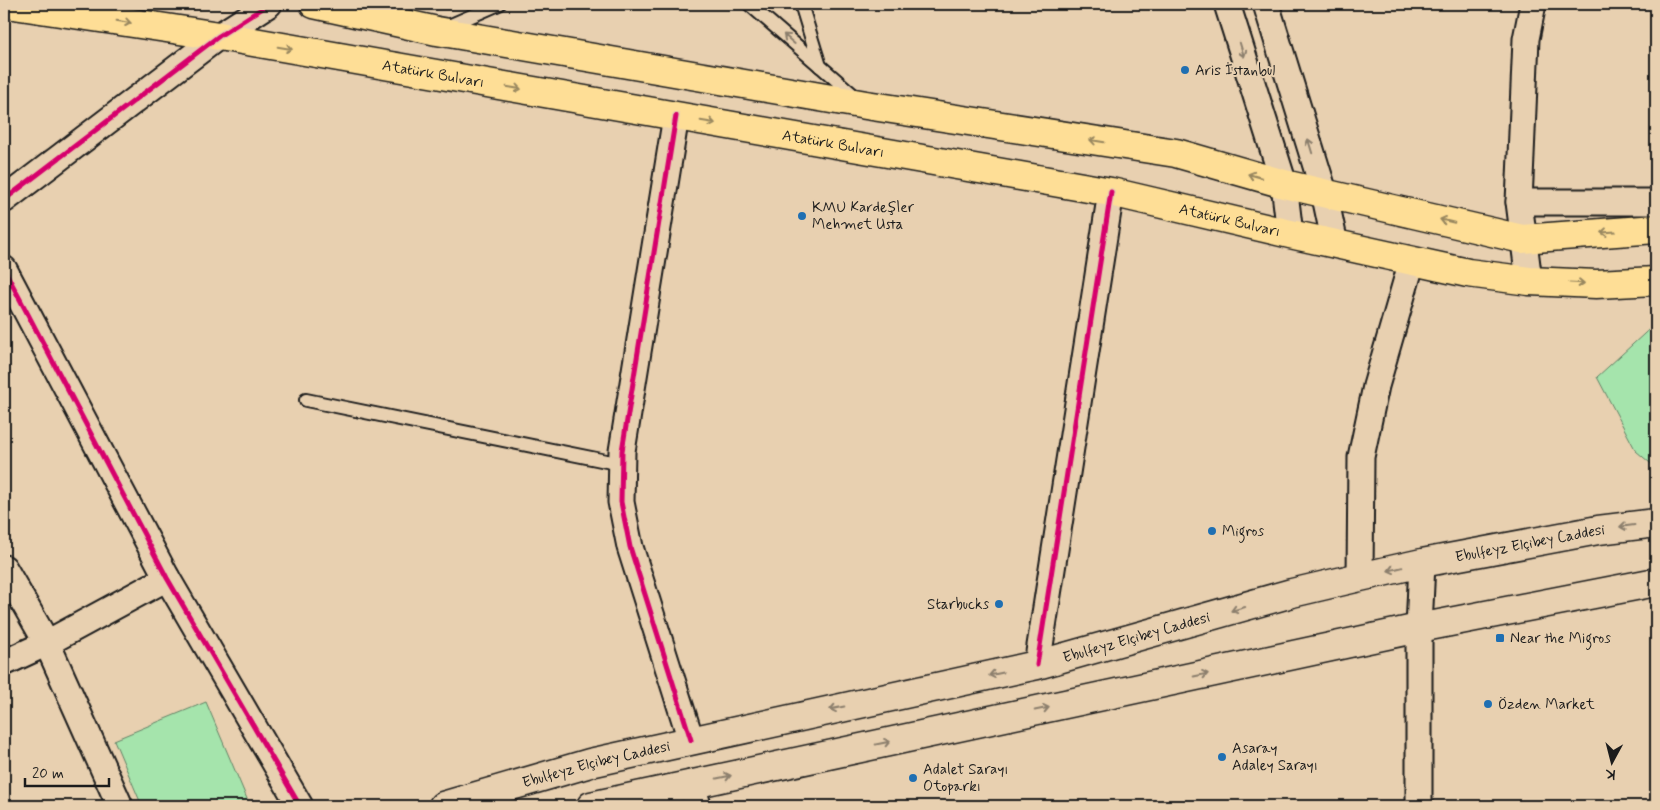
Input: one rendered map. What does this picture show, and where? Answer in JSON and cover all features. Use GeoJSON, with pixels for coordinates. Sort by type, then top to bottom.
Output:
{"type":"FeatureCollection","features":[{"type":"Feature","properties":{"kind":"main road","name":"Atatürk Bulvarı"},"geometry":{"type":"LineString","coordinates":[[7,4],[219,36],[1111,192],[1468,273],[1529,281],[1596,284],[1656,281]]}},
{"type":"Feature","properties":{"kind":"main road"},"geometry":{"type":"LineString","coordinates":[[314,4],[437,31],[866,105],[1176,153],[1284,184],[1522,239],[1656,229]]}},
{"type":"Feature","properties":{"kind":"main road","name":"Ebulfeyz Elçibey Caddesi"},"geometry":{"type":"LineString","coordinates":[[443,806],[590,763],[1037,665],[1360,577],[1422,563],[1598,530],[1656,523]]}},
{"type":"Feature","properties":{"kind":"main road"},"geometry":{"type":"LineString","coordinates":[[591,806],[695,795],[1419,628],[1656,582]]}},
{"type":"Feature","properties":{"kind":"street"},"geometry":{"type":"LineString","coordinates":[[4,200],[219,36],[269,4]]}},
{"type":"Feature","properties":{"kind":"street"},"geometry":{"type":"LineString","coordinates":[[1227,4],[1284,184],[1290,234]]}},
{"type":"Feature","properties":{"kind":"street"},"geometry":{"type":"LineString","coordinates":[[1266,4],[1324,192],[1335,244]]}},
{"type":"Feature","properties":{"kind":"street"},"geometry":{"type":"LineString","coordinates":[[1529,281],[1522,239],[1519,202],[1526,39],[1533,4]]}},
{"type":"Feature","properties":{"kind":"street"},"geometry":{"type":"LineString","coordinates":[[676,116],[621,464],[622,502],[630,547],[691,740]]}},
{"type":"Feature","properties":{"kind":"street"},"geometry":{"type":"LineString","coordinates":[[1037,665],[1111,192]]}},
{"type":"Feature","properties":{"kind":"street"},"geometry":{"type":"LineString","coordinates":[[1519,202],[1656,202]]}},
{"type":"Feature","properties":{"kind":"street"},"geometry":{"type":"LineString","coordinates":[[1360,577],[1361,457],[1376,386],[1412,261]]}},
{"type":"Feature","properties":{"kind":"street"},"geometry":{"type":"LineString","coordinates":[[4,269],[167,578],[300,806]]}},
{"type":"Feature","properties":{"kind":"street"},"geometry":{"type":"LineString","coordinates":[[1419,806],[1419,628],[1422,563]]}},
{"type":"Feature","properties":{"kind":"street"},"geometry":{"type":"LineString","coordinates":[[4,568],[47,643],[120,806]]}},
{"type":"Feature","properties":{"kind":"street"},"geometry":{"type":"LineString","coordinates":[[4,663],[47,643],[167,578]]}},
{"type":"Feature","properties":{"kind":"lane"},"geometry":{"type":"LineString","coordinates":[[437,31],[499,4]]}},
{"type":"Feature","properties":{"kind":"lane"},"geometry":{"type":"LineString","coordinates":[[749,4],[866,105]]}},
{"type":"Feature","properties":{"kind":"lane"},"geometry":{"type":"LineString","coordinates":[[801,4],[820,66]]}},
{"type":"Feature","properties":{"kind":"lane"},"geometry":{"type":"LineString","coordinates":[[306,400],[621,464]]}},
{"type":"Feature","properties":{"kind":"green space"},"geometry":{"type":"Polygon","coordinates":[[[1656,323],[1656,468],[1636,451],[1597,377],[1656,323]]]}},
{"type":"Feature","properties":{"kind":"green space"},"geometry":{"type":"Polygon","coordinates":[[[206,702],[250,806],[142,806],[114,740],[206,702]]]}},
{"type":"Feature","properties":{"kind":"cycle path"},"geometry":{"type":"LineString","coordinates":[[4,200],[219,36],[269,4]]}},
{"type":"Feature","properties":{"kind":"cycle path"},"geometry":{"type":"LineString","coordinates":[[676,116],[622,451],[621,502],[630,547],[691,740]]}},
{"type":"Feature","properties":{"kind":"cycle path"},"geometry":{"type":"LineString","coordinates":[[1037,665],[1111,192]]}},
{"type":"Feature","properties":{"kind":"cycle path"},"geometry":{"type":"LineString","coordinates":[[4,269],[167,578],[300,806]]}},
{"type":"Feature","properties":{"kind":"place","name":"Aris İstanbul"},"geometry":{"type":"Point","coordinates":[1185,70]}},
{"type":"Feature","properties":{"kind":"place","name":"KMU Kardeşler Mehmet Usta"},"geometry":{"type":"Point","coordinates":[802,216]}},
{"type":"Feature","properties":{"kind":"place","name":"Migros"},"geometry":{"type":"Point","coordinates":[1212,531]}},
{"type":"Feature","properties":{"kind":"place","name":"Starbucks"},"geometry":{"type":"Point","coordinates":[999,604]}},
{"type":"Feature","properties":{"kind":"place","name":"Near the Migros"},"geometry":{"type":"Point","coordinates":[1500,638]}},
{"type":"Feature","properties":{"kind":"place","name":"Özden Market"},"geometry":{"type":"Point","coordinates":[1488,704]}},
{"type":"Feature","properties":{"kind":"place","name":"Asaray Adaley Sarayı"},"geometry":{"type":"Point","coordinates":[1222,757]}},
{"type":"Feature","properties":{"kind":"place","name":"Adalet Sarayı Otoparkı"},"geometry":{"type":"Point","coordinates":[913,778]}}]}
